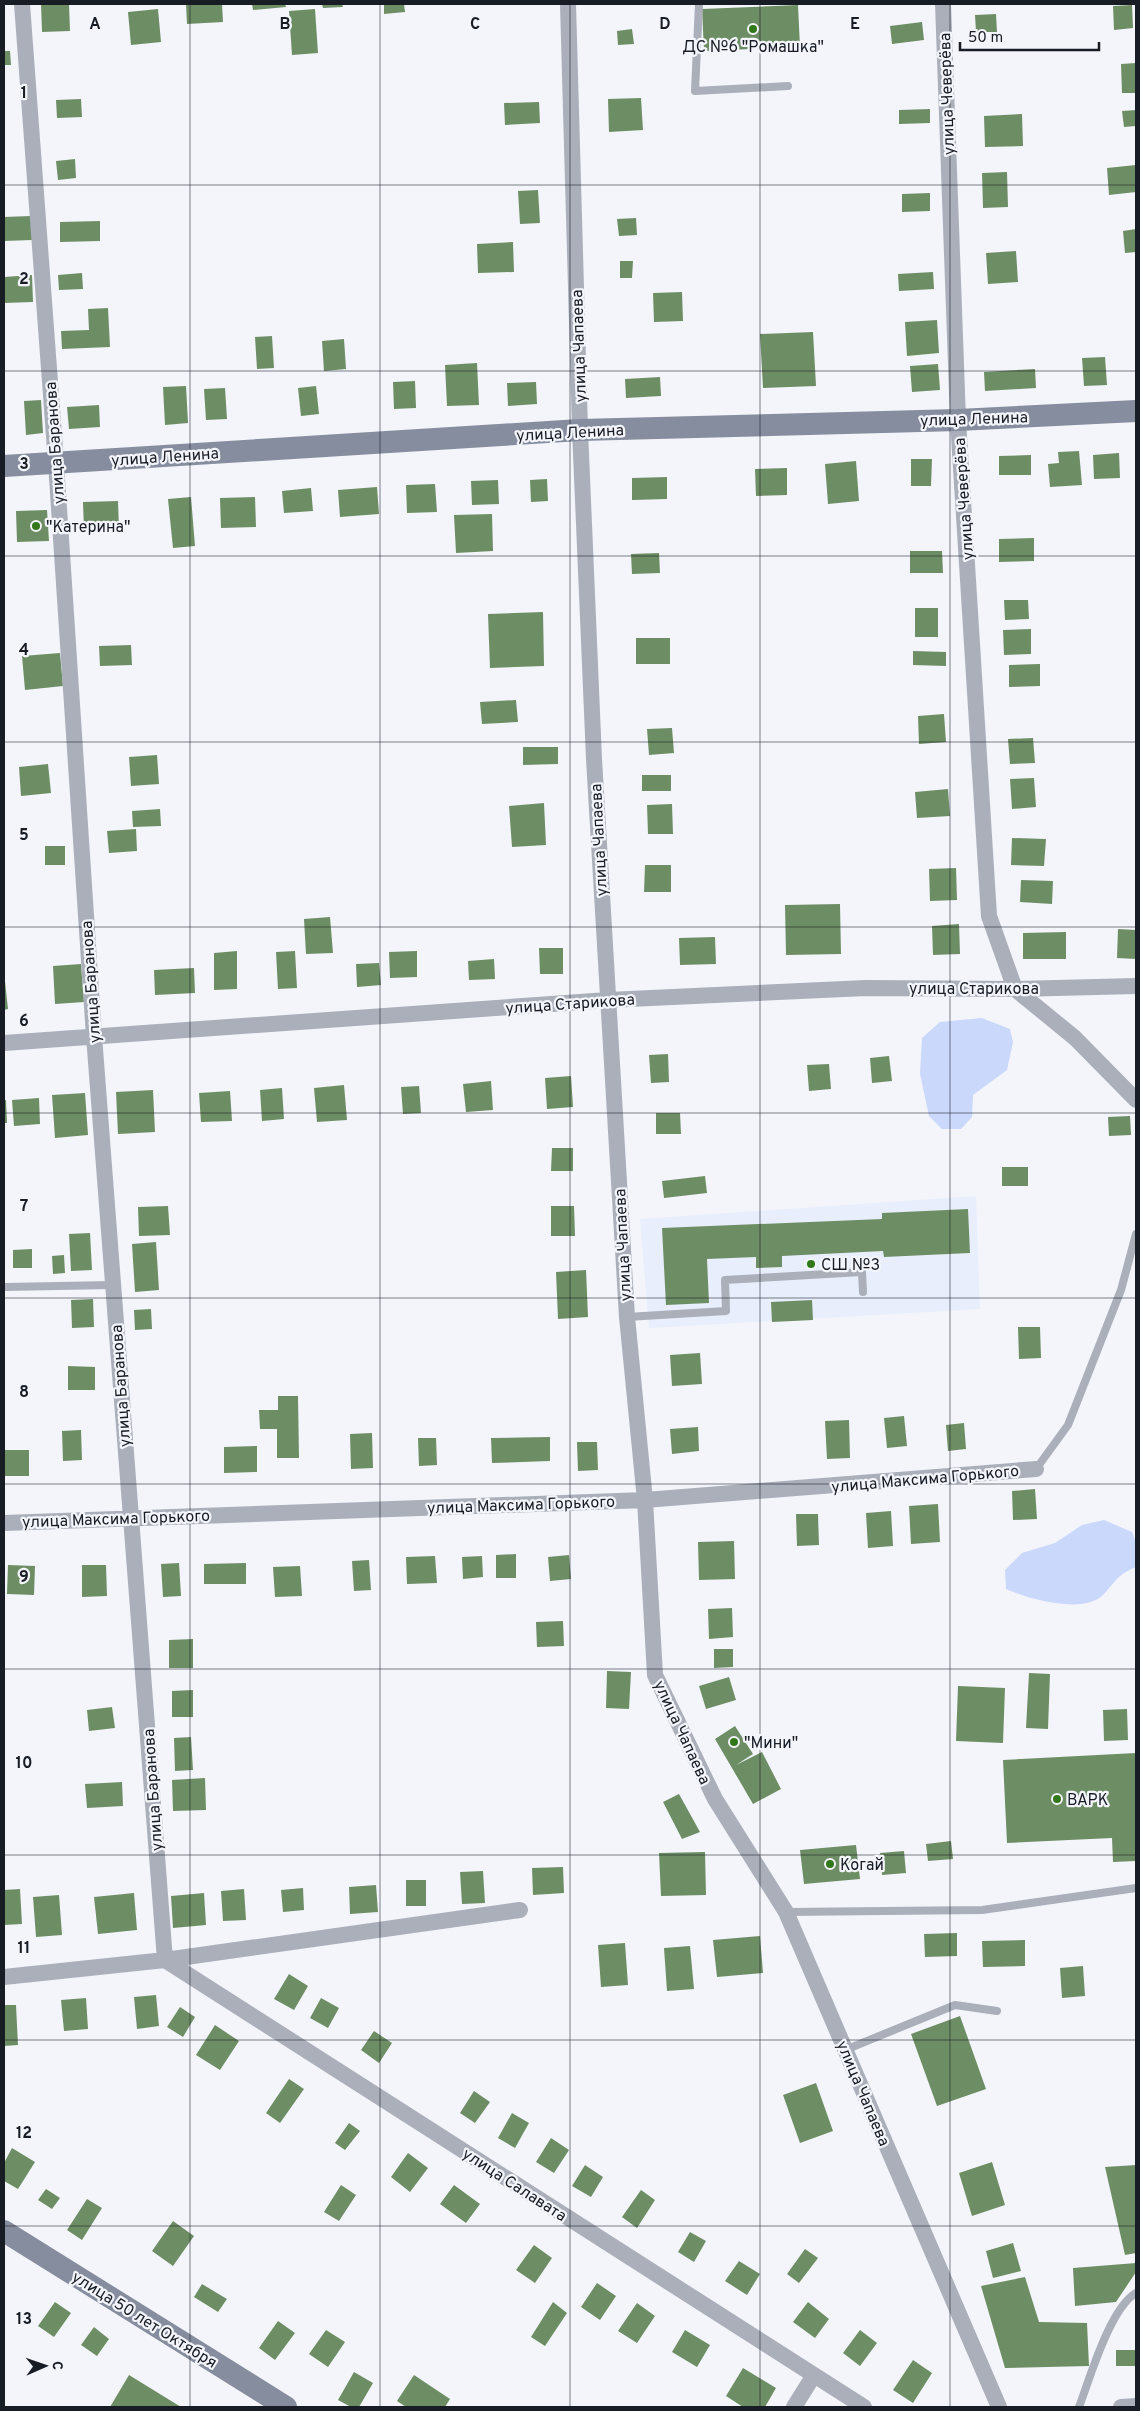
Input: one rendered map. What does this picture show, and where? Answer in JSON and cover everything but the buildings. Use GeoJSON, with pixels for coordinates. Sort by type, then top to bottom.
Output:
{"type":"FeatureCollection","features":[{"type":"Feature","properties":{"kind":"street","name":"улица Баранова"},"geometry":{"type":"LineString","coordinates":[[22,4],[56,463],[94,1036],[165,1960]]}},
{"type":"Feature","properties":{"kind":"street","name":"улица Чапаева"},"geometry":{"type":"LineString","coordinates":[[568,4],[580,430],[594,759],[627,1317],[645,1500],[655,1675],[715,1800],[786,1912],[999,2407]]}},
{"type":"Feature","properties":{"kind":"street","name":"улица Чеверёва"},"geometry":{"type":"LineString","coordinates":[[942,4],[958,420],[989,916],[1015,989]]}},
{"type":"Feature","properties":{"kind":"street","name":"улица Ленина"},"geometry":{"type":"LineString","coordinates":[[4,466],[580,430],[958,420],[1136,411]]}},
{"type":"Feature","properties":{"kind":"street","name":"улица Старикова"},"geometry":{"type":"LineString","coordinates":[[4,1043],[608,1000],[866,988],[1015,989],[1136,986]]}},
{"type":"Feature","properties":{"kind":"street"},"geometry":{"type":"LineString","coordinates":[[1015,989],[1075,1038],[1136,1100]]}},
{"type":"Feature","properties":{"kind":"street","name":"улица Максима Горького"},"geometry":{"type":"LineString","coordinates":[[4,1523],[645,1500],[1036,1469]]}},
{"type":"Feature","properties":{"kind":"street"},"geometry":{"type":"LineString","coordinates":[[4,1977],[165,1960],[520,1910]]}},
{"type":"Feature","properties":{"kind":"street","name":"улица Салавата"},"geometry":{"type":"LineString","coordinates":[[165,1960],[864,2407]]}},
{"type":"Feature","properties":{"kind":"street","name":"улица 50 лет Октября"},"geometry":{"type":"LineString","coordinates":[[4,2231],[283,2407]]}},
{"type":"Feature","properties":{"kind":"street"},"geometry":{"type":"LineString","coordinates":[[794,2407],[814,2375]]}},
{"type":"Feature","properties":{"kind":"street"},"geometry":{"type":"LineString","coordinates":[[1121,2407],[1136,2406]]}},
{"type":"Feature","properties":{"kind":"lane"},"geometry":{"type":"LineString","coordinates":[[698,4],[695,91],[788,86]]}},
{"type":"Feature","properties":{"kind":"lane"},"geometry":{"type":"LineString","coordinates":[[1036,1469],[1068,1425],[1121,1290],[1136,1234]]}},
{"type":"Feature","properties":{"kind":"lane"},"geometry":{"type":"LineString","coordinates":[[627,1317],[726,1311],[724,1280],[862,1272],[863,1292]]}},
{"type":"Feature","properties":{"kind":"lane"},"geometry":{"type":"LineString","coordinates":[[4,1287],[113,1285]]}},
{"type":"Feature","properties":{"kind":"lane"},"geometry":{"type":"LineString","coordinates":[[786,1912],[982,1910],[1136,1888]]}},
{"type":"Feature","properties":{"kind":"lane"},"geometry":{"type":"LineString","coordinates":[[845,2050],[955,2005],[998,2010]]}},
{"type":"Feature","properties":{"kind":"lane"},"geometry":{"type":"LineString","coordinates":[[1079,2407],[1105,2336],[1129,2297],[1136,2293]]}},
{"type":"Feature","properties":{"kind":"shaded area"},"geometry":{"type":"Polygon","coordinates":[[[982,1018],[1010,1029],[1013,1042],[1007,1070],[973,1095],[972,1117],[961,1129],[942,1129],[929,1116],[920,1074],[922,1038],[940,1022],[982,1018]]]}},
{"type":"Feature","properties":{"kind":"shaded area","name":"СШ №3"},"geometry":{"type":"Polygon","coordinates":[[[976,1196],[980,1309],[649,1328],[640,1219],[976,1196]]]}},
{"type":"Feature","properties":{"kind":"shaded area"},"geometry":{"type":"Polygon","coordinates":[[[1104,1520],[1132,1532],[1136,1542],[1136,1567],[1120,1576],[1102,1596],[1081,1604],[1054,1603],[1027,1597],[1006,1589],[1005,1570],[1022,1553],[1055,1543],[1082,1525],[1104,1520]]]}},
{"type":"Feature","properties":{"kind":"place","name":"ДС №6 \"Ромашка\""},"geometry":{"type":"Point","coordinates":[753,29]}},
{"type":"Feature","properties":{"kind":"place","name":"\"Катерина\""},"geometry":{"type":"Point","coordinates":[36,526]}},
{"type":"Feature","properties":{"kind":"place","name":"СШ №3"},"geometry":{"type":"Point","coordinates":[811,1264]}},
{"type":"Feature","properties":{"kind":"place","name":"\"Мини\""},"geometry":{"type":"Point","coordinates":[734,1742]}},
{"type":"Feature","properties":{"kind":"place","name":"ВАРК"},"geometry":{"type":"Point","coordinates":[1057,1799]}},
{"type":"Feature","properties":{"kind":"place","name":"Когай"},"geometry":{"type":"Point","coordinates":[830,1864]}}]}
